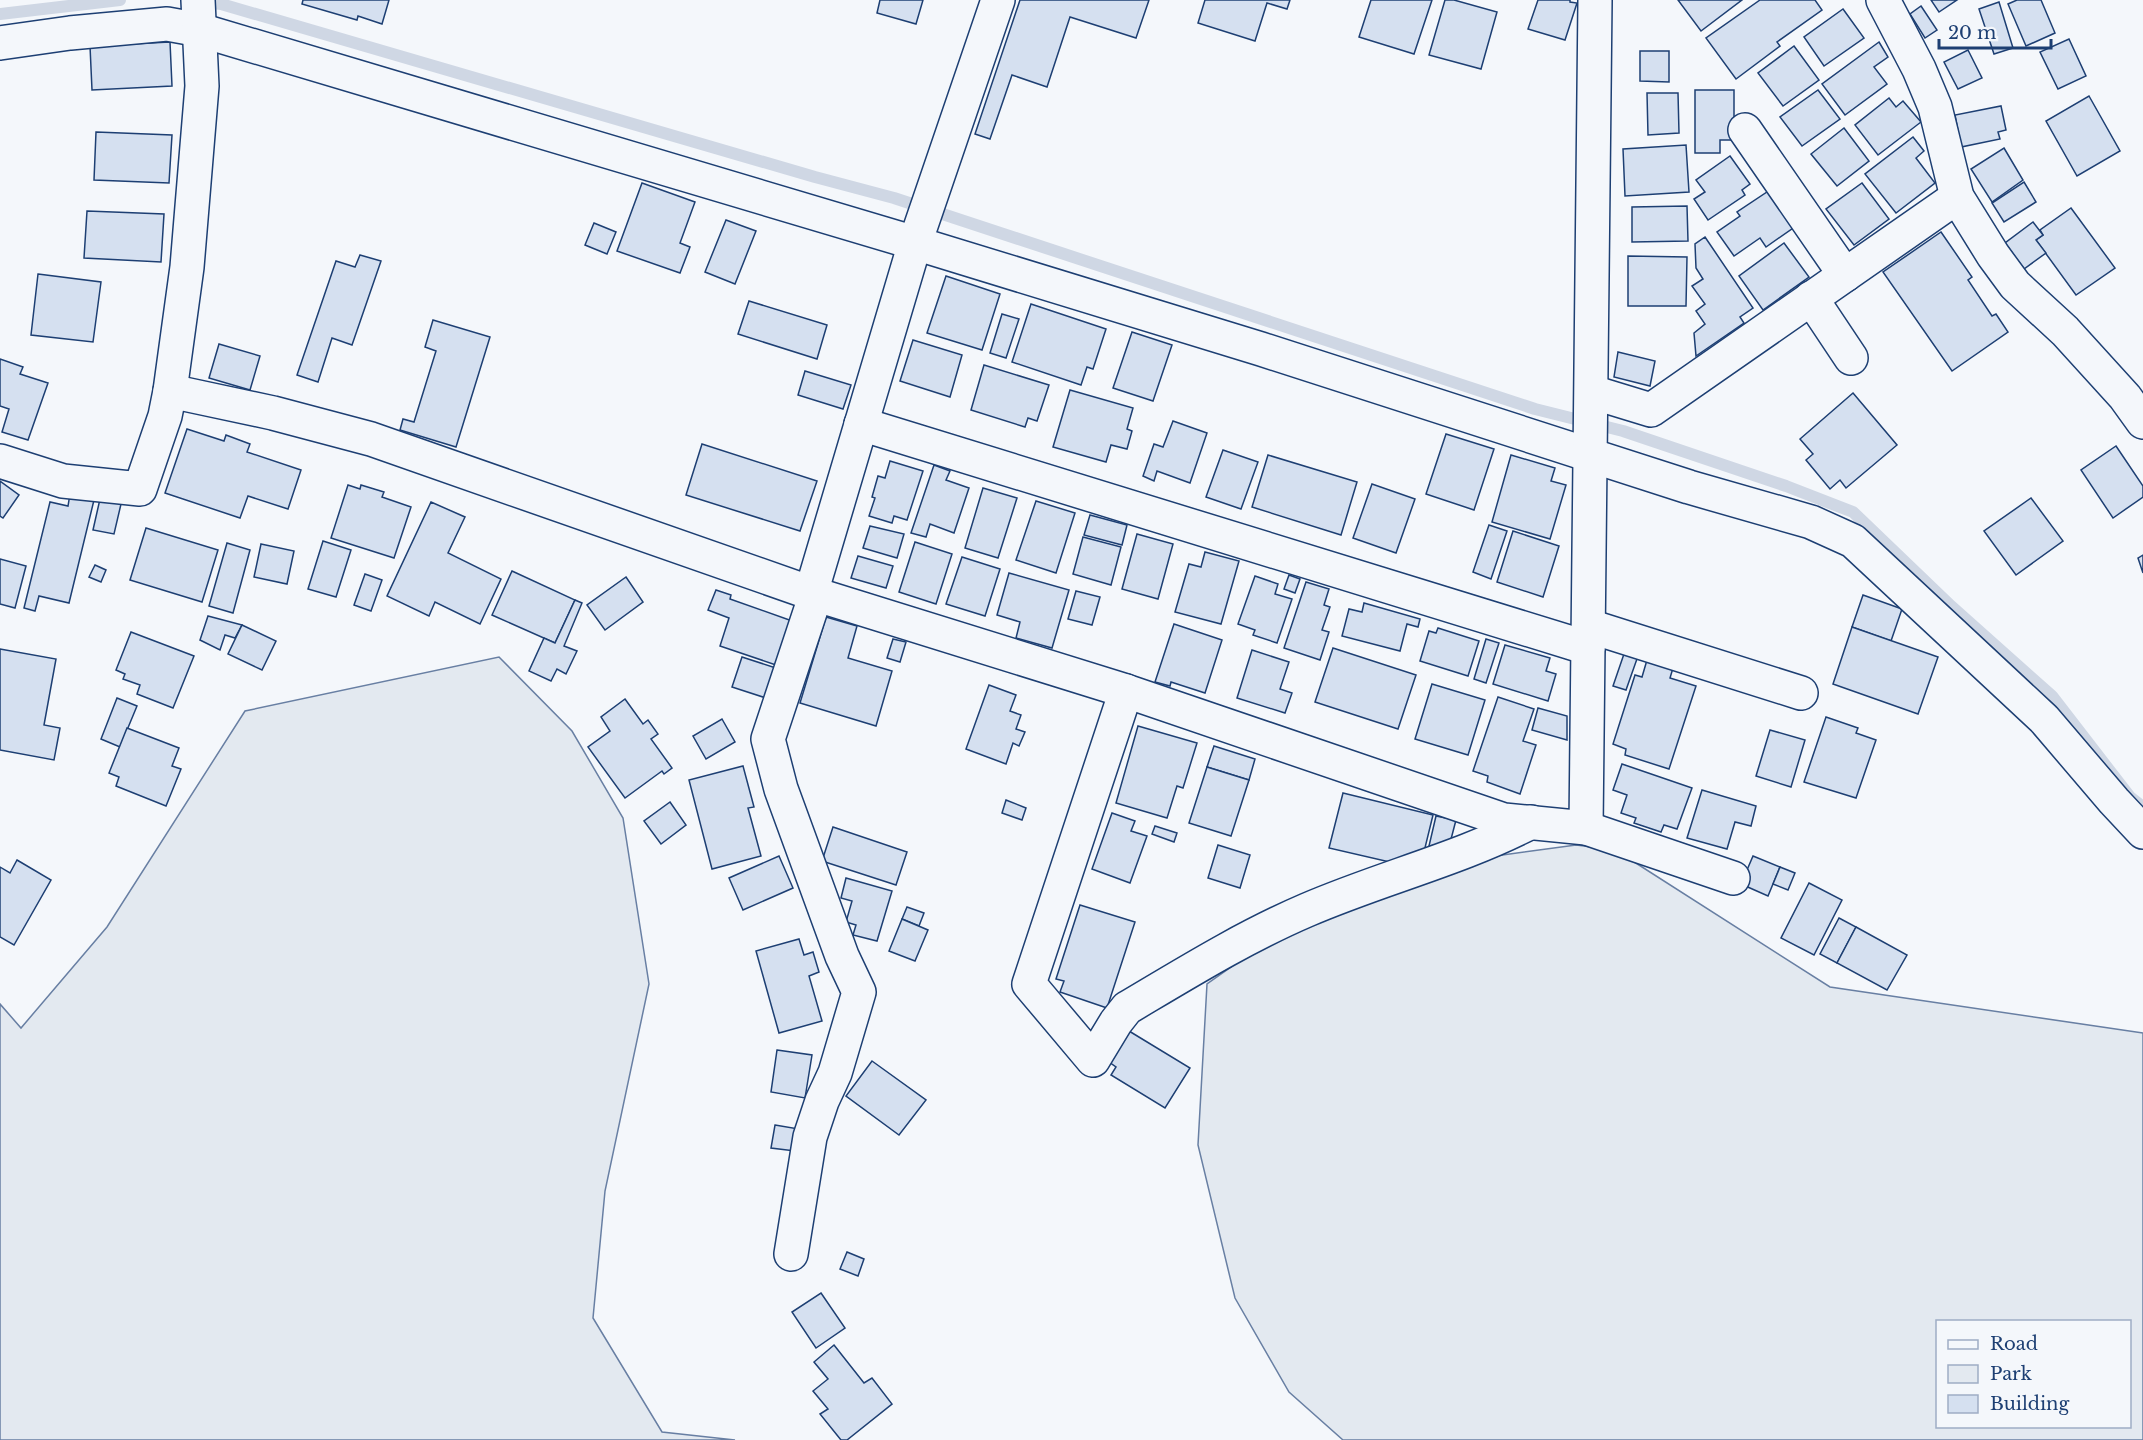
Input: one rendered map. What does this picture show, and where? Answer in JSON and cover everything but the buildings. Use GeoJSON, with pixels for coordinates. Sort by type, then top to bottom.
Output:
{"type":"FeatureCollection","features":[{"type":"Feature","properties":{"kind":"street"},"geometry":{"type":"LineString","coordinates":[[791,1254],[810,1137],[822,1101],[835,1073],[859,992],[842,956],[782,789],[768,739],[814,593],[915,243],[999,0]]}},
{"type":"Feature","properties":{"kind":"street"},"geometry":{"type":"LineString","coordinates":[[1586,828],[1595,0]]}},
{"type":"Feature","properties":{"kind":"street"},"geometry":{"type":"LineString","coordinates":[[1883,0],[1919,69],[1935,107],[1957,197],[1993,255],[2015,285],[2065,331],[2125,397],[2143,422]]}},
{"type":"Feature","properties":{"kind":"street"},"geometry":{"type":"LineString","coordinates":[[0,461],[63,481],[140,489],[165,416],[187,267],[201,97],[199,15]]}},
{"type":"Feature","properties":{"kind":"street"},"geometry":{"type":"LineString","coordinates":[[0,43],[70,33],[167,24],[199,15],[915,243],[1261,349],[1689,487],[1811,522],[1853,542],[2044,719],[2114,801],[2143,831]]}},
{"type":"Feature","properties":{"kind":"street"},"geometry":{"type":"LineString","coordinates":[[1745,130],[1845,275]]}},
{"type":"Feature","properties":{"kind":"street"},"geometry":{"type":"LineString","coordinates":[[1592,392],[1651,410],[1957,197]]}},
{"type":"Feature","properties":{"kind":"street"},"geometry":{"type":"LineString","coordinates":[[1811,298],[1851,358]]}},
{"type":"Feature","properties":{"kind":"street"},"geometry":{"type":"LineString","coordinates":[[170,392],[273,413],[370,439],[814,593],[1126,690],[1504,820],[1586,828],[1733,878]]}},
{"type":"Feature","properties":{"kind":"street"},"geometry":{"type":"LineString","coordinates":[[861,424],[1589,637],[1801,693]]}},
{"type":"Feature","properties":{"kind":"street"},"geometry":{"type":"LineString","coordinates":[[1126,690],[1029,984],[1093,1060],[1127,1008],[1232,946],[1308,910],[1496,840],[1532,822]]}},
{"type":"Feature","properties":{"kind":"green space"},"geometry":{"type":"Polygon","coordinates":[[[499,657],[572,731],[623,818],[649,984],[605,1191],[593,1318],[662,1432],[735,1440],[0,1440],[0,1004],[21,1028],[107,927],[245,711],[499,657]]]}},
{"type":"Feature","properties":{"kind":"green space"},"geometry":{"type":"Polygon","coordinates":[[[1576,845],[1608,849],[1628,858],[1830,987],[2143,1033],[2143,1440],[1343,1440],[1289,1392],[1235,1298],[1198,1145],[1207,984],[1254,951],[1337,905],[1488,857],[1576,845]]]}},
{"type":"Feature","properties":{"kind":"waterway"},"geometry":{"type":"LineString","coordinates":[[0,14],[120,0]]}},
{"type":"Feature","properties":{"kind":"waterway"},"geometry":{"type":"LineString","coordinates":[[198,1],[221,4],[894,198],[1535,409],[1623,431],[1786,486],[1853,512],[1951,606],[2052,696],[2130,797],[2143,807]]}}]}
